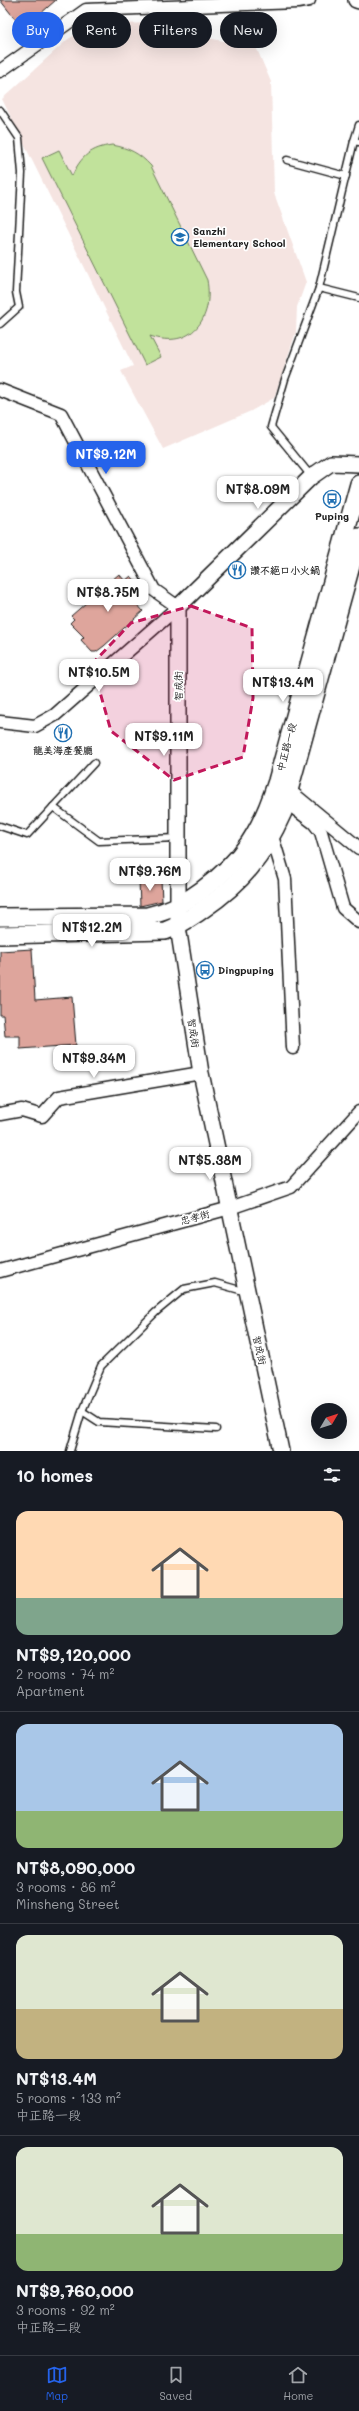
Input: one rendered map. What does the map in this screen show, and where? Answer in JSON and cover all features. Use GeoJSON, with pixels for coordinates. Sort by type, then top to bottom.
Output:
{"type":"FeatureCollection","features":[{"type":"Feature","properties":{"kind":"main road","name":"中正路一段"},"geometry":{"type":"LineString","coordinates":[[178,927],[236,885],[254,863],[266,831],[277,781],[359,484]]}},
{"type":"Feature","properties":{"kind":"main road","name":"中正路一段"},"geometry":{"type":"LineString","coordinates":[[0,917],[148,916],[163,913],[176,907],[218,879],[234,864],[248,846],[266,831],[288,796],[359,537]]}},
{"type":"Feature","properties":{"kind":"main road"},"geometry":{"type":"LineString","coordinates":[[0,935],[154,932],[178,927]]}},
{"type":"Feature","properties":{"kind":"street"},"geometry":{"type":"LineString","coordinates":[[0,71],[86,5],[298,2],[309,0]]}},
{"type":"Feature","properties":{"kind":"street"},"geometry":{"type":"LineString","coordinates":[[0,390],[61,414],[154,590],[178,607]]}},
{"type":"Feature","properties":{"kind":"street"},"geometry":{"type":"LineString","coordinates":[[0,722],[35,726],[55,715],[178,607],[311,477],[330,463],[359,464]]}},
{"type":"Feature","properties":{"kind":"street","name":"智成街"},"geometry":{"type":"LineString","coordinates":[[178,607],[178,838],[176,907],[178,927],[201,1073],[281,1451]]}},
{"type":"Feature","properties":{"kind":"street"},"geometry":{"type":"LineString","coordinates":[[288,796],[359,848]]}},
{"type":"Feature","properties":{"kind":"street"},"geometry":{"type":"LineString","coordinates":[[288,796],[321,832],[344,908],[359,922]]}},
{"type":"Feature","properties":{"kind":"street"},"geometry":{"type":"LineString","coordinates":[[266,831],[285,879],[293,1048]]}},
{"type":"Feature","properties":{"kind":"street"},"geometry":{"type":"LineString","coordinates":[[0,1114],[22,1110],[42,1116],[59,1096],[201,1073]]}},
{"type":"Feature","properties":{"kind":"street","name":"忠孝街"},"geometry":{"type":"LineString","coordinates":[[0,1271],[230,1208],[291,1187],[359,1112]]}},
{"type":"Feature","properties":{"kind":"lane"},"geometry":{"type":"LineString","coordinates":[[0,110],[19,138],[22,173],[16,292],[19,307],[0,324]]}},
{"type":"Feature","properties":{"kind":"lane"},"geometry":{"type":"LineString","coordinates":[[311,477],[271,427],[285,379],[319,288],[346,176],[357,142],[359,125]]}},
{"type":"Feature","properties":{"kind":"lane"},"geometry":{"type":"LineString","coordinates":[[287,160],[346,176]]}},
{"type":"Feature","properties":{"kind":"lane"},"geometry":{"type":"LineString","coordinates":[[319,288],[359,298]]}},
{"type":"Feature","properties":{"kind":"lane"},"geometry":{"type":"LineString","coordinates":[[0,826],[27,835],[94,763]]}},
{"type":"Feature","properties":{"kind":"lane"},"geometry":{"type":"LineString","coordinates":[[53,807],[99,841],[178,838]]}},
{"type":"Feature","properties":{"kind":"lane"},"geometry":{"type":"LineString","coordinates":[[70,1451],[82,1411],[101,1366],[156,1312],[184,1289],[215,1283],[247,1292]]}},
{"type":"Feature","properties":{"kind":"lane"},"geometry":{"type":"LineString","coordinates":[[82,1411],[99,1422],[216,1429]]}},
{"type":"Feature","properties":{"kind":"highlighted area"},"geometry":{"type":"Polygon","coordinates":[[[191,606],[252,628],[253,698],[243,757],[174,780],[111,731],[92,664],[131,623],[191,606]]]}},
{"type":"Feature","properties":{"kind":"shaded area","name":"Sanzhi Elementary School"},"geometry":{"type":"Polygon","coordinates":[[[139,23],[139,48],[212,48],[212,39],[220,40],[220,48],[256,48],[271,82],[274,193],[306,282],[297,307],[296,332],[274,398],[251,411],[163,449],[121,371],[133,366],[2,99],[58,48],[64,48],[64,43],[72,37],[72,48],[131,48],[131,24],[139,23]]]}},
{"type":"Feature","properties":{"kind":"green space"},"geometry":{"type":"Polygon","coordinates":[[[112,145],[133,152],[151,166],[207,280],[207,307],[203,319],[188,335],[177,339],[165,339],[150,336],[161,357],[145,365],[42,158],[59,150],[72,176],[79,163],[88,154],[98,148],[112,145]]]}},
{"type":"Feature","properties":{"kind":"building"},"geometry":{"type":"Polygon","coordinates":[[[0,0],[56,0],[42,12],[12,12],[12,15],[0,0]]]}},
{"type":"Feature","properties":{"kind":"building"},"geometry":{"type":"Polygon","coordinates":[[[119,574],[125,581],[131,576],[143,590],[140,593],[143,597],[136,603],[143,611],[104,646],[96,652],[92,652],[81,640],[84,637],[70,623],[74,619],[71,616],[119,574]]]}},
{"type":"Feature","properties":{"kind":"building"},"geometry":{"type":"Polygon","coordinates":[[[161,879],[162,901],[140,906],[139,880],[161,879]]]}},
{"type":"Feature","properties":{"kind":"building"},"geometry":{"type":"Polygon","coordinates":[[[32,949],[35,1000],[72,997],[76,1045],[20,1049],[20,1036],[5,1036],[3,1015],[0,1015],[0,951],[32,949]]]}},
{"type":"Feature","properties":{"kind":"place","name":"Sanzhi Elementary School"},"geometry":{"type":"Point","coordinates":[180,237]}},
{"type":"Feature","properties":{"kind":"place","name":"Puping"},"geometry":{"type":"Point","coordinates":[332,499]}},
{"type":"Feature","properties":{"kind":"place","name":"讚不絕口小火鍋"},"geometry":{"type":"Point","coordinates":[237,570]}},
{"type":"Feature","properties":{"kind":"place","name":"龍美海產餐廳"},"geometry":{"type":"Point","coordinates":[63,733]}},
{"type":"Feature","properties":{"kind":"place","name":"Dingpuping"},"geometry":{"type":"Point","coordinates":[205,970]}}]}
